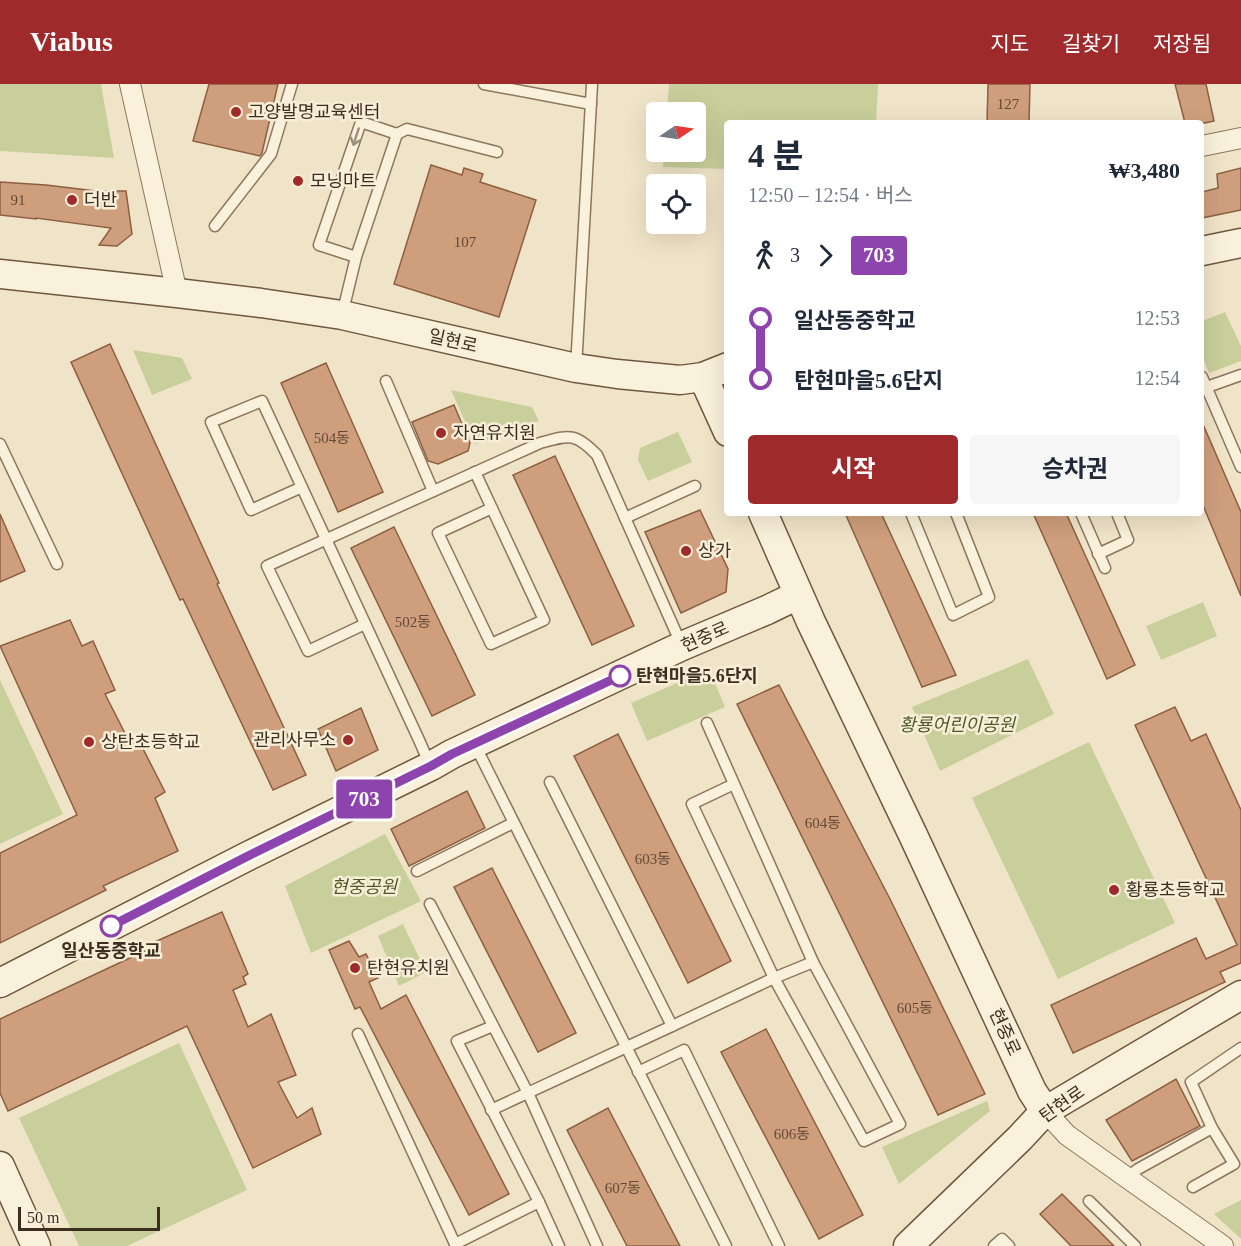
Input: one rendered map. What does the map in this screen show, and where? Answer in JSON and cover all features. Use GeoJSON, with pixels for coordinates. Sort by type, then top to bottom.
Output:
{"type":"FeatureCollection","features":[{"type":"Feature","properties":{"kind":"street"},"geometry":{"type":"LineString","coordinates":[[130,84],[177,293]]}},
{"type":"Feature","properties":{"kind":"street"},"geometry":{"type":"LineString","coordinates":[[1204,146],[1241,138]]}},
{"type":"Feature","properties":{"kind":"street"},"geometry":{"type":"LineString","coordinates":[[1204,251],[1241,243]]}},
{"type":"Feature","properties":{"kind":"street","name":"일현로"},"geometry":{"type":"LineString","coordinates":[[0,274],[261,303],[342,315],[576,368],[680,380],[715,372]]}},
{"type":"Feature","properties":{"kind":"street"},"geometry":{"type":"LineString","coordinates":[[715,372],[724,414]]}},
{"type":"Feature","properties":{"kind":"street","name":"현중로"},"geometry":{"type":"LineString","coordinates":[[764,516],[798,595],[1032,1091],[1045,1111]]}},
{"type":"Feature","properties":{"kind":"street","name":"현중로"},"geometry":{"type":"LineString","coordinates":[[0,983],[474,743],[682,646],[798,595]]}},
{"type":"Feature","properties":{"kind":"street","name":"탄현로"},"geometry":{"type":"LineString","coordinates":[[908,1246],[1045,1111],[1239,1001]]}},
{"type":"Feature","properties":{"kind":"street"},"geometry":{"type":"LineString","coordinates":[[1045,1111],[1067,1135],[1223,1246]]}},
{"type":"Feature","properties":{"kind":"street"},"geometry":{"type":"LineString","coordinates":[[0,1166],[36,1246]]}},
{"type":"Feature","properties":{"kind":"lane"},"geometry":{"type":"LineString","coordinates":[[215,226],[271,154],[291,84]]}},
{"type":"Feature","properties":{"kind":"lane"},"geometry":{"type":"LineString","coordinates":[[484,84],[591,104]]}},
{"type":"Feature","properties":{"kind":"lane"},"geometry":{"type":"LineString","coordinates":[[576,368],[592,84]]}},
{"type":"Feature","properties":{"kind":"lane"},"geometry":{"type":"LineString","coordinates":[[356,257],[320,245],[353,144],[361,122],[397,134]]}},
{"type":"Feature","properties":{"kind":"lane"},"geometry":{"type":"LineString","coordinates":[[342,315],[356,257],[397,134],[407,129],[497,152]]}},
{"type":"Feature","properties":{"kind":"lane"},"geometry":{"type":"LineString","coordinates":[[1207,387],[1241,375]]}},
{"type":"Feature","properties":{"kind":"lane"},"geometry":{"type":"LineString","coordinates":[[1204,380],[1241,468]]}},
{"type":"Feature","properties":{"kind":"lane"},"geometry":{"type":"LineString","coordinates":[[386,381],[433,491]]}},
{"type":"Feature","properties":{"kind":"lane"},"geometry":{"type":"LineString","coordinates":[[302,487],[251,510],[211,422],[262,400],[431,766]]}},
{"type":"Feature","properties":{"kind":"lane"},"geometry":{"type":"LineString","coordinates":[[365,624],[308,651],[267,566],[540,443],[559,438],[576,437],[585,442],[597,455],[682,646]]}},
{"type":"Feature","properties":{"kind":"lane"},"geometry":{"type":"LineString","coordinates":[[0,444],[57,564]]}},
{"type":"Feature","properties":{"kind":"lane"},"geometry":{"type":"LineString","coordinates":[[475,472],[492,508],[544,620],[491,644],[438,533],[492,508]]}},
{"type":"Feature","properties":{"kind":"lane"},"geometry":{"type":"LineString","coordinates":[[625,518],[695,486]]}},
{"type":"Feature","properties":{"kind":"lane"},"geometry":{"type":"LineString","coordinates":[[912,516],[953,615],[989,597],[957,516]]}},
{"type":"Feature","properties":{"kind":"lane"},"geometry":{"type":"LineString","coordinates":[[1082,516],[1105,568]]}},
{"type":"Feature","properties":{"kind":"lane"},"geometry":{"type":"LineString","coordinates":[[1098,554],[1128,540],[1118,516]]}},
{"type":"Feature","properties":{"kind":"lane"},"geometry":{"type":"LineString","coordinates":[[707,723],[735,784],[813,962],[900,1124],[864,1141],[774,978],[692,804],[735,784]]}},
{"type":"Feature","properties":{"kind":"lane"},"geometry":{"type":"LineString","coordinates":[[474,743],[726,1246]]}},
{"type":"Feature","properties":{"kind":"lane"},"geometry":{"type":"LineString","coordinates":[[550,782],[672,1026]]}},
{"type":"Feature","properties":{"kind":"lane"},"geometry":{"type":"LineString","coordinates":[[417,871],[513,823]]}},
{"type":"Feature","properties":{"kind":"lane"},"geometry":{"type":"LineString","coordinates":[[430,904],[528,1093],[597,1246]]}},
{"type":"Feature","properties":{"kind":"lane"},"geometry":{"type":"LineString","coordinates":[[491,1110],[813,962]]}},
{"type":"Feature","properties":{"kind":"lane"},"geometry":{"type":"LineString","coordinates":[[493,1026],[457,1041],[559,1246]]}},
{"type":"Feature","properties":{"kind":"lane"},"geometry":{"type":"LineString","coordinates":[[358,1034],[455,1245],[539,1202]]}},
{"type":"Feature","properties":{"kind":"lane"},"geometry":{"type":"LineString","coordinates":[[1193,1187],[1234,1164],[1212,1128],[1191,1082],[1241,1048]]}},
{"type":"Feature","properties":{"kind":"lane"},"geometry":{"type":"LineString","coordinates":[[638,1072],[684,1050],[779,1246]]}},
{"type":"Feature","properties":{"kind":"lane"},"geometry":{"type":"LineString","coordinates":[[1126,1177],[1212,1128]]}},
{"type":"Feature","properties":{"kind":"lane"},"geometry":{"type":"LineString","coordinates":[[1089,1201],[1135,1246]]}},
{"type":"Feature","properties":{"kind":"lane"},"geometry":{"type":"LineString","coordinates":[[994,1246],[1002,1239],[1009,1246]]}},
{"type":"Feature","properties":{"kind":"green space"},"geometry":{"type":"Polygon","coordinates":[[[0,84],[101,84],[114,158],[0,151],[0,84]]]}},
{"type":"Feature","properties":{"kind":"green space"},"geometry":{"type":"Polygon","coordinates":[[[669,84],[878,84],[876,120],[724,120],[724,169],[663,167],[663,162],[706,162],[706,102],[668,102],[669,84]]]}},
{"type":"Feature","properties":{"kind":"green space"},"geometry":{"type":"Polygon","coordinates":[[[1225,312],[1241,346],[1241,361],[1209,373],[1204,360],[1204,320],[1225,312]]]}},
{"type":"Feature","properties":{"kind":"green space"},"geometry":{"type":"Polygon","coordinates":[[[133,350],[182,358],[192,379],[152,395],[133,350]]]}},
{"type":"Feature","properties":{"kind":"green space"},"geometry":{"type":"Polygon","coordinates":[[[451,390],[532,407],[539,421],[475,444],[451,390]]]}},
{"type":"Feature","properties":{"kind":"green space"},"geometry":{"type":"Polygon","coordinates":[[[678,432],[692,462],[648,481],[638,460],[640,448],[678,432]]]}},
{"type":"Feature","properties":{"kind":"green space"},"geometry":{"type":"Polygon","coordinates":[[[1203,602],[1217,636],[1161,660],[1146,626],[1203,602]]]}},
{"type":"Feature","properties":{"kind":"green space","name":"황룡어린이공원"},"geometry":{"type":"Polygon","coordinates":[[[1028,659],[1054,714],[940,771],[912,707],[1028,659]]]}},
{"type":"Feature","properties":{"kind":"green space"},"geometry":{"type":"Polygon","coordinates":[[[709,669],[725,707],[647,741],[631,703],[709,669]]]}},
{"type":"Feature","properties":{"kind":"green space"},"geometry":{"type":"Polygon","coordinates":[[[0,680],[63,814],[0,844],[0,680]]]}},
{"type":"Feature","properties":{"kind":"green space"},"geometry":{"type":"Polygon","coordinates":[[[1089,742],[1175,923],[1058,979],[972,798],[1089,742]]]}},
{"type":"Feature","properties":{"kind":"green space","name":"현중공원"},"geometry":{"type":"Polygon","coordinates":[[[385,834],[421,901],[311,953],[285,886],[385,834]]]}},
{"type":"Feature","properties":{"kind":"green space"},"geometry":{"type":"Polygon","coordinates":[[[403,924],[426,972],[399,986],[378,936],[403,924]]]}},
{"type":"Feature","properties":{"kind":"green space"},"geometry":{"type":"Polygon","coordinates":[[[179,1043],[247,1190],[127,1246],[79,1246],[19,1118],[179,1043]]]}},
{"type":"Feature","properties":{"kind":"green space"},"geometry":{"type":"Polygon","coordinates":[[[987,1101],[990,1111],[899,1184],[882,1147],[987,1101]]]}},
{"type":"Feature","properties":{"kind":"green space"},"geometry":{"type":"Polygon","coordinates":[[[1241,1200],[1241,1239],[1214,1214],[1241,1200]]]}},
{"type":"Feature","properties":{"kind":"building","name":"고양발명교육센터"},"geometry":{"type":"Polygon","coordinates":[[[209,84],[278,84],[260,156],[193,141],[209,84]]]}},
{"type":"Feature","properties":{"kind":"building"},"geometry":{"type":"Polygon","coordinates":[[[988,84],[1030,84],[1029,120],[987,120],[988,84]]]}},
{"type":"Feature","properties":{"kind":"building"},"geometry":{"type":"Polygon","coordinates":[[[1175,84],[1206,84],[1214,121],[1204,123],[1204,120],[1184,120],[1175,84]]]}},
{"type":"Feature","properties":{"kind":"building"},"geometry":{"type":"Polygon","coordinates":[[[431,165],[462,175],[464,168],[483,174],[480,182],[536,200],[499,317],[394,284],[431,165]]]}},
{"type":"Feature","properties":{"kind":"building"},"geometry":{"type":"Polygon","coordinates":[[[1241,168],[1241,210],[1204,218],[1204,192],[1218,188],[1217,174],[1241,168]]]}},
{"type":"Feature","properties":{"kind":"building"},"geometry":{"type":"Polygon","coordinates":[[[0,182],[96,191],[126,191],[132,234],[117,246],[99,245],[111,228],[0,215],[0,182]]]}},
{"type":"Feature","properties":{"kind":"building"},"geometry":{"type":"Polygon","coordinates":[[[110,344],[219,583],[217,584],[306,775],[273,790],[183,599],[180,600],[71,362],[110,344]]]}},
{"type":"Feature","properties":{"kind":"building"},"geometry":{"type":"Polygon","coordinates":[[[326,363],[383,492],[338,512],[281,383],[326,363]]]}},
{"type":"Feature","properties":{"kind":"building","name":"자연유치원"},"geometry":{"type":"Polygon","coordinates":[[[454,405],[470,443],[468,451],[438,464],[428,461],[412,422],[454,405]]]}},
{"type":"Feature","properties":{"kind":"building"},"geometry":{"type":"Polygon","coordinates":[[[1204,427],[1241,512],[1241,596],[1204,508],[1204,427]]]}},
{"type":"Feature","properties":{"kind":"building"},"geometry":{"type":"Polygon","coordinates":[[[555,456],[634,626],[592,645],[513,475],[555,456]]]}},
{"type":"Feature","properties":{"kind":"building","name":"상가"},"geometry":{"type":"Polygon","coordinates":[[[700,510],[728,569],[726,592],[681,613],[645,532],[700,510]]]}},
{"type":"Feature","properties":{"kind":"building"},"geometry":{"type":"Polygon","coordinates":[[[0,514],[25,571],[0,582],[0,514]]]}},
{"type":"Feature","properties":{"kind":"building"},"geometry":{"type":"Polygon","coordinates":[[[846,516],[882,516],[956,675],[922,687],[846,516]]]}},
{"type":"Feature","properties":{"kind":"building"},"geometry":{"type":"Polygon","coordinates":[[[1034,516],[1067,516],[1135,665],[1107,679],[1034,516]]]}},
{"type":"Feature","properties":{"kind":"building"},"geometry":{"type":"Polygon","coordinates":[[[394,527],[475,695],[432,716],[351,548],[394,527]]]}},
{"type":"Feature","properties":{"kind":"building"},"geometry":{"type":"Polygon","coordinates":[[[70,620],[82,646],[93,641],[115,690],[105,694],[131,745],[138,739],[165,792],[155,798],[178,851],[103,886],[106,890],[0,943],[0,853],[77,815],[0,646],[70,620]]]}},
{"type":"Feature","properties":{"kind":"building"},"geometry":{"type":"Polygon","coordinates":[[[779,685],[890,899],[985,1094],[938,1115],[737,704],[779,685]]]}},
{"type":"Feature","properties":{"kind":"building"},"geometry":{"type":"Polygon","coordinates":[[[1175,707],[1191,741],[1206,734],[1241,810],[1241,963],[1220,972],[1225,982],[1073,1053],[1051,1005],[1196,938],[1206,959],[1237,945],[1135,725],[1175,707]]]}},
{"type":"Feature","properties":{"kind":"building","name":"관리사무소"},"geometry":{"type":"Polygon","coordinates":[[[361,708],[378,750],[336,771],[318,729],[361,708]]]}},
{"type":"Feature","properties":{"kind":"building"},"geometry":{"type":"Polygon","coordinates":[[[618,734],[731,961],[688,983],[574,756],[618,734]]]}},
{"type":"Feature","properties":{"kind":"building"},"geometry":{"type":"Polygon","coordinates":[[[467,791],[485,828],[409,866],[391,829],[467,791]]]}},
{"type":"Feature","properties":{"kind":"building"},"geometry":{"type":"Polygon","coordinates":[[[492,868],[576,1033],[538,1052],[454,887],[492,868]]]}},
{"type":"Feature","properties":{"kind":"building"},"geometry":{"type":"Polygon","coordinates":[[[222,912],[248,974],[243,977],[246,984],[233,990],[248,1027],[271,1014],[296,1075],[278,1082],[297,1118],[312,1108],[321,1134],[253,1168],[187,1026],[8,1111],[0,1093],[0,1019],[151,948],[150,944],[222,912]]]}},
{"type":"Feature","properties":{"kind":"building"},"geometry":{"type":"Polygon","coordinates":[[[349,941],[359,957],[366,954],[378,978],[369,982],[381,1009],[406,995],[509,1194],[469,1215],[360,1007],[355,1009],[329,950],[349,941]]]}},
{"type":"Feature","properties":{"kind":"building"},"geometry":{"type":"Polygon","coordinates":[[[766,1029],[863,1215],[819,1239],[721,1052],[766,1029]]]}},
{"type":"Feature","properties":{"kind":"building"},"geometry":{"type":"Polygon","coordinates":[[[1176,1079],[1200,1126],[1132,1161],[1106,1120],[1176,1079]]]}},
{"type":"Feature","properties":{"kind":"building"},"geometry":{"type":"Polygon","coordinates":[[[608,1108],[680,1246],[627,1246],[567,1130],[608,1108]]]}},
{"type":"Feature","properties":{"kind":"building"},"geometry":{"type":"Polygon","coordinates":[[[1062,1194],[1114,1246],[1071,1246],[1040,1214],[1062,1194]]]}},
{"type":"Feature","properties":{"kind":"bus line","name":"703"},"geometry":{"type":"LineString","coordinates":[[111,926],[452,754],[620,676]]}},
{"type":"Feature","properties":{"kind":"place","name":"고양발명교육센터"},"geometry":{"type":"Point","coordinates":[236,112]}},
{"type":"Feature","properties":{"kind":"place","name":"모닝마트"},"geometry":{"type":"Point","coordinates":[298,181]}},
{"type":"Feature","properties":{"kind":"place","name":"더반"},"geometry":{"type":"Point","coordinates":[72,200]}},
{"type":"Feature","properties":{"kind":"place","name":"자연유치원"},"geometry":{"type":"Point","coordinates":[441,433]}},
{"type":"Feature","properties":{"kind":"place","name":"상가"},"geometry":{"type":"Point","coordinates":[686,551]}},
{"type":"Feature","properties":{"kind":"place","name":"탄현마을5.6단지"},"geometry":{"type":"Point","coordinates":[620,676]}},
{"type":"Feature","properties":{"kind":"place","name":"관리사무소"},"geometry":{"type":"Point","coordinates":[348,740]}},
{"type":"Feature","properties":{"kind":"place","name":"상탄초등학교"},"geometry":{"type":"Point","coordinates":[89,742]}},
{"type":"Feature","properties":{"kind":"place","name":"황룡초등학교"},"geometry":{"type":"Point","coordinates":[1114,890]}},
{"type":"Feature","properties":{"kind":"place","name":"일산동중학교"},"geometry":{"type":"Point","coordinates":[111,926]}},
{"type":"Feature","properties":{"kind":"place","name":"탄현유치원"},"geometry":{"type":"Point","coordinates":[355,968]}}]}
